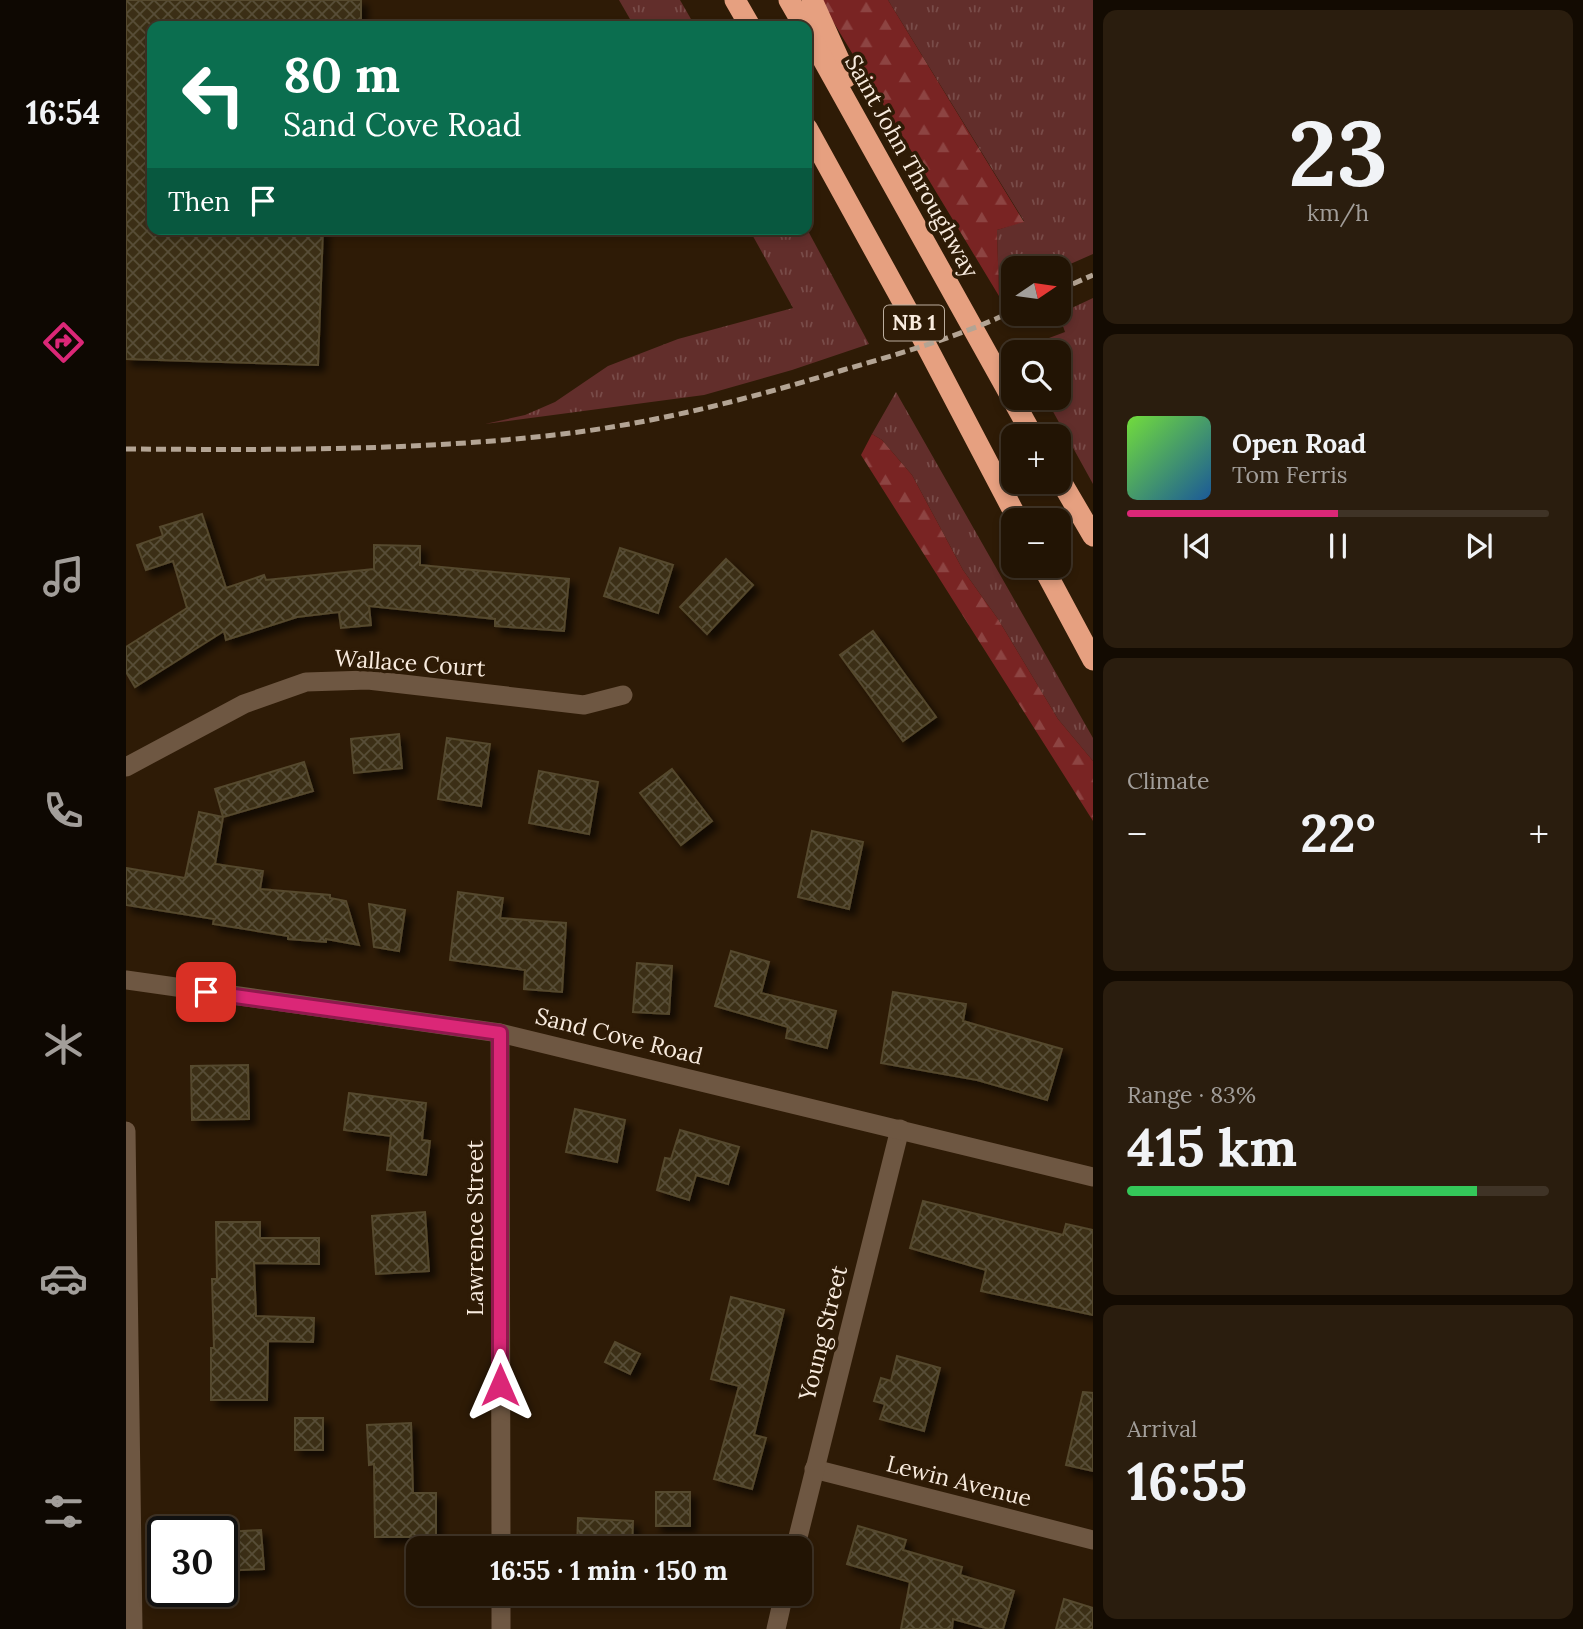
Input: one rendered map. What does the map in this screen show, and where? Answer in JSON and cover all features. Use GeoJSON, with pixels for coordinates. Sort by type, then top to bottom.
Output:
{"type":"FeatureCollection","features":[{"type":"Feature","properties":{"kind":"highway"},"geometry":{"type":"LineString","coordinates":[[735,0],[747,21]]}},
{"type":"Feature","properties":{"kind":"highway"},"geometry":{"type":"LineString","coordinates":[[789,0],[801,21]]}},
{"type":"Feature","properties":{"kind":"highway"},"geometry":{"type":"LineString","coordinates":[[811,0],[905,203]]}},
{"type":"Feature","properties":{"kind":"highway","name":"Saint John Throughway"},"geometry":{"type":"LineString","coordinates":[[812,40],[1026,424]]}},
{"type":"Feature","properties":{"kind":"highway","name":"NB 1"},"geometry":{"type":"LineString","coordinates":[[812,137],[1012,508]]}},
{"type":"Feature","properties":{"kind":"highway"},"geometry":{"type":"LineString","coordinates":[[1068,494],[1093,536]]}},
{"type":"Feature","properties":{"kind":"highway"},"geometry":{"type":"LineString","coordinates":[[1049,578],[1093,660]]}},
{"type":"Feature","properties":{"kind":"street","name":"Wallace Court"},"geometry":{"type":"LineString","coordinates":[[126,766],[244,704],[306,682],[368,680],[584,705],[623,695]]}},
{"type":"Feature","properties":{"kind":"street","name":"Sand Cove Road"},"geometry":{"type":"LineString","coordinates":[[126,981],[500,1033],[1093,1177]]}},
{"type":"Feature","properties":{"kind":"street","name":"Lawrence Street"},"geometry":{"type":"LineString","coordinates":[[500,1033],[501,1536]]}},
{"type":"Feature","properties":{"kind":"street","name":"Young Street"},"geometry":{"type":"LineString","coordinates":[[798,1536],[900,1129]]}},
{"type":"Feature","properties":{"kind":"street"},"geometry":{"type":"LineString","coordinates":[[126,1131],[133,1629]]}},
{"type":"Feature","properties":{"kind":"street","name":"Lewin Avenue"},"geometry":{"type":"LineString","coordinates":[[814,1469],[1093,1540]]}},
{"type":"Feature","properties":{"kind":"street"},"geometry":{"type":"LineString","coordinates":[[501,1606],[501,1629]]}},
{"type":"Feature","properties":{"kind":"street"},"geometry":{"type":"LineString","coordinates":[[776,1629],[781,1606]]}},
{"type":"Feature","properties":{"kind":"green space"},"geometry":{"type":"Polygon","coordinates":[[[619,0],[680,0],[692,21],[631,21],[619,0]]]}},
{"type":"Feature","properties":{"kind":"green space"},"geometry":{"type":"Polygon","coordinates":[[[820,0],[888,0],[1024,222],[997,230],[999,296],[820,0]]]}},
{"type":"Feature","properties":{"kind":"green space"},"geometry":{"type":"Polygon","coordinates":[[[888,0],[1093,0],[1093,254],[1071,264],[1071,256],[1001,256],[999,296],[997,230],[1024,221],[888,0]]]}},
{"type":"Feature","properties":{"kind":"green space"},"geometry":{"type":"Polygon","coordinates":[[[752,235],[810,235],[869,344],[792,370],[704,395],[485,424],[525,415],[555,402],[608,366],[678,339],[793,308],[752,235]]]}},
{"type":"Feature","properties":{"kind":"green space"},"geometry":{"type":"Polygon","coordinates":[[[1093,298],[1093,484],[1071,444],[1071,424],[1060,424],[1052,410],[1071,410],[1071,340],[1044,340],[1065,332],[1063,326],[1071,326],[1071,308],[1093,298]]]}},
{"type":"Feature","properties":{"kind":"green space"},"geometry":{"type":"Polygon","coordinates":[[[896,392],[1093,738],[1093,761],[1058,719],[998,619],[963,570],[912,475],[882,440],[872,434],[896,392]]]}},
{"type":"Feature","properties":{"kind":"green space"},"geometry":{"type":"Polygon","coordinates":[[[872,434],[882,440],[912,475],[963,570],[998,619],[1058,719],[1093,761],[1093,821],[861,455],[872,434]]]}},
{"type":"Feature","properties":{"kind":"building"},"geometry":{"type":"Polygon","coordinates":[[[126,0],[361,0],[361,21],[147,21],[147,235],[323,235],[318,365],[126,359],[126,0]]]}},
{"type":"Feature","properties":{"kind":"building"},"geometry":{"type":"Polygon","coordinates":[[[202,514],[226,588],[264,575],[266,580],[374,569],[374,545],[420,546],[420,565],[569,579],[564,631],[495,626],[495,619],[369,606],[371,625],[341,628],[339,612],[297,617],[226,640],[224,631],[135,687],[126,672],[126,647],[187,608],[173,561],[146,570],[137,545],[163,536],[160,527],[202,514]]]}},
{"type":"Feature","properties":{"kind":"building"},"geometry":{"type":"Polygon","coordinates":[[[620,548],[673,565],[658,613],[604,596],[620,548]]]}},
{"type":"Feature","properties":{"kind":"building"},"geometry":{"type":"Polygon","coordinates":[[[726,559],[753,585],[707,634],[680,607],[726,559]]]}},
{"type":"Feature","properties":{"kind":"building"},"geometry":{"type":"Polygon","coordinates":[[[873,631],[936,717],[903,741],[840,655],[873,631]]]}},
{"type":"Feature","properties":{"kind":"building"},"geometry":{"type":"Polygon","coordinates":[[[399,734],[402,768],[354,773],[351,739],[399,734]]]}},
{"type":"Feature","properties":{"kind":"building"},"geometry":{"type":"Polygon","coordinates":[[[447,738],[490,744],[481,806],[438,799],[447,738]]]}},
{"type":"Feature","properties":{"kind":"building"},"geometry":{"type":"Polygon","coordinates":[[[304,762],[313,791],[223,817],[215,789],[304,762]]]}},
{"type":"Feature","properties":{"kind":"building"},"geometry":{"type":"Polygon","coordinates":[[[672,769],[712,821],[681,845],[640,793],[672,769]]]}},
{"type":"Feature","properties":{"kind":"building"},"geometry":{"type":"Polygon","coordinates":[[[539,771],[598,782],[589,834],[529,823],[539,771]]]}},
{"type":"Feature","properties":{"kind":"building"},"geometry":{"type":"Polygon","coordinates":[[[199,812],[223,817],[215,864],[263,871],[260,889],[330,895],[330,898],[346,901],[359,945],[326,939],[326,942],[288,939],[288,936],[213,924],[214,919],[126,905],[126,868],[185,878],[199,812]]]}},
{"type":"Feature","properties":{"kind":"building"},"geometry":{"type":"Polygon","coordinates":[[[812,831],[863,842],[849,909],[798,897],[812,831]]]}},
{"type":"Feature","properties":{"kind":"building"},"geometry":{"type":"Polygon","coordinates":[[[458,892],[503,898],[500,918],[566,923],[562,992],[524,989],[525,970],[450,960],[458,892]]]}},
{"type":"Feature","properties":{"kind":"building"},"geometry":{"type":"Polygon","coordinates":[[[369,904],[405,910],[399,951],[374,947],[369,904]]]}},
{"type":"Feature","properties":{"kind":"building"},"geometry":{"type":"Polygon","coordinates":[[[731,951],[769,962],[761,993],[836,1011],[827,1048],[786,1038],[788,1027],[715,1006],[731,951]]]}},
{"type":"Feature","properties":{"kind":"building"},"geometry":{"type":"Polygon","coordinates":[[[637,963],[672,966],[669,1014],[633,1012],[637,963]]]}},
{"type":"Feature","properties":{"kind":"building"},"geometry":{"type":"Polygon","coordinates":[[[893,992],[966,1004],[963,1021],[1062,1049],[1047,1100],[977,1080],[881,1063],[893,992]]]}},
{"type":"Feature","properties":{"kind":"building"},"geometry":{"type":"Polygon","coordinates":[[[248,1065],[249,1119],[192,1120],[191,1066],[248,1065]]]}},
{"type":"Feature","properties":{"kind":"building"},"geometry":{"type":"Polygon","coordinates":[[[349,1093],[426,1103],[422,1140],[430,1141],[426,1175],[387,1170],[391,1136],[344,1130],[349,1093]]]}},
{"type":"Feature","properties":{"kind":"building"},"geometry":{"type":"Polygon","coordinates":[[[575,1109],[625,1120],[617,1162],[566,1152],[575,1109]]]}},
{"type":"Feature","properties":{"kind":"building"},"geometry":{"type":"Polygon","coordinates":[[[680,1130],[739,1147],[728,1184],[696,1175],[689,1200],[657,1190],[665,1158],[671,1159],[680,1130]]]}},
{"type":"Feature","properties":{"kind":"building"},"geometry":{"type":"Polygon","coordinates":[[[923,1201],[1063,1235],[1066,1224],[1093,1230],[1093,1315],[981,1291],[986,1270],[910,1248],[923,1201]]]}},
{"type":"Feature","properties":{"kind":"building"},"geometry":{"type":"Polygon","coordinates":[[[425,1212],[429,1271],[376,1274],[372,1216],[425,1212]]]}},
{"type":"Feature","properties":{"kind":"building"},"geometry":{"type":"Polygon","coordinates":[[[216,1222],[260,1222],[260,1238],[319,1238],[319,1264],[254,1263],[256,1316],[314,1318],[313,1342],[268,1341],[267,1400],[211,1400],[211,1348],[214,1348],[212,1279],[217,1279],[216,1222]]]}},
{"type":"Feature","properties":{"kind":"building"},"geometry":{"type":"Polygon","coordinates":[[[731,1297],[784,1310],[754,1435],[766,1438],[752,1489],[714,1479],[739,1386],[711,1379],[731,1297]]]}},
{"type":"Feature","properties":{"kind":"building"},"geometry":{"type":"Polygon","coordinates":[[[615,1342],[640,1354],[630,1374],[605,1362],[615,1342]]]}},
{"type":"Feature","properties":{"kind":"building"},"geometry":{"type":"Polygon","coordinates":[[[897,1356],[940,1368],[924,1431],[880,1419],[885,1404],[874,1401],[881,1378],[891,1381],[897,1356]]]}},
{"type":"Feature","properties":{"kind":"building"},"geometry":{"type":"Polygon","coordinates":[[[1083,1392],[1093,1393],[1093,1471],[1066,1465],[1083,1392]]]}},
{"type":"Feature","properties":{"kind":"building"},"geometry":{"type":"Polygon","coordinates":[[[295,1418],[323,1418],[323,1450],[295,1450],[295,1418]]]}},
{"type":"Feature","properties":{"kind":"building"},"geometry":{"type":"Polygon","coordinates":[[[411,1423],[413,1493],[436,1493],[436,1536],[375,1537],[374,1464],[369,1465],[367,1425],[411,1423]]]}},
{"type":"Feature","properties":{"kind":"building"},"geometry":{"type":"Polygon","coordinates":[[[656,1492],[690,1492],[690,1526],[656,1526],[656,1492]]]}},
{"type":"Feature","properties":{"kind":"building"},"geometry":{"type":"Polygon","coordinates":[[[578,1518],[633,1521],[632,1536],[577,1536],[578,1518]]]}},
{"type":"Feature","properties":{"kind":"building"},"geometry":{"type":"Polygon","coordinates":[[[858,1526],[906,1540],[903,1550],[962,1567],[960,1575],[1014,1591],[1003,1629],[989,1629],[953,1619],[952,1629],[901,1629],[910,1582],[847,1564],[858,1526]]]}},
{"type":"Feature","properties":{"kind":"building"},"geometry":{"type":"Polygon","coordinates":[[[261,1530],[264,1569],[238,1570],[238,1531],[261,1530]]]}},
{"type":"Feature","properties":{"kind":"building"},"geometry":{"type":"Polygon","coordinates":[[[1064,1599],[1093,1608],[1093,1629],[1056,1629],[1064,1599]]]}},
{"type":"Feature","properties":{"kind":"railway"},"geometry":{"type":"LineString","coordinates":[[1071,285],[1093,275]]}},
{"type":"Feature","properties":{"kind":"railway"},"geometry":{"type":"LineString","coordinates":[[126,449],[394,447],[501,440],[591,430],[664,417],[772,391],[930,344],[1001,316]]}},
{"type":"Feature","properties":{"kind":"route"},"geometry":{"type":"LineString","coordinates":[[206,992],[500,1033],[500,1385]]}}]}
